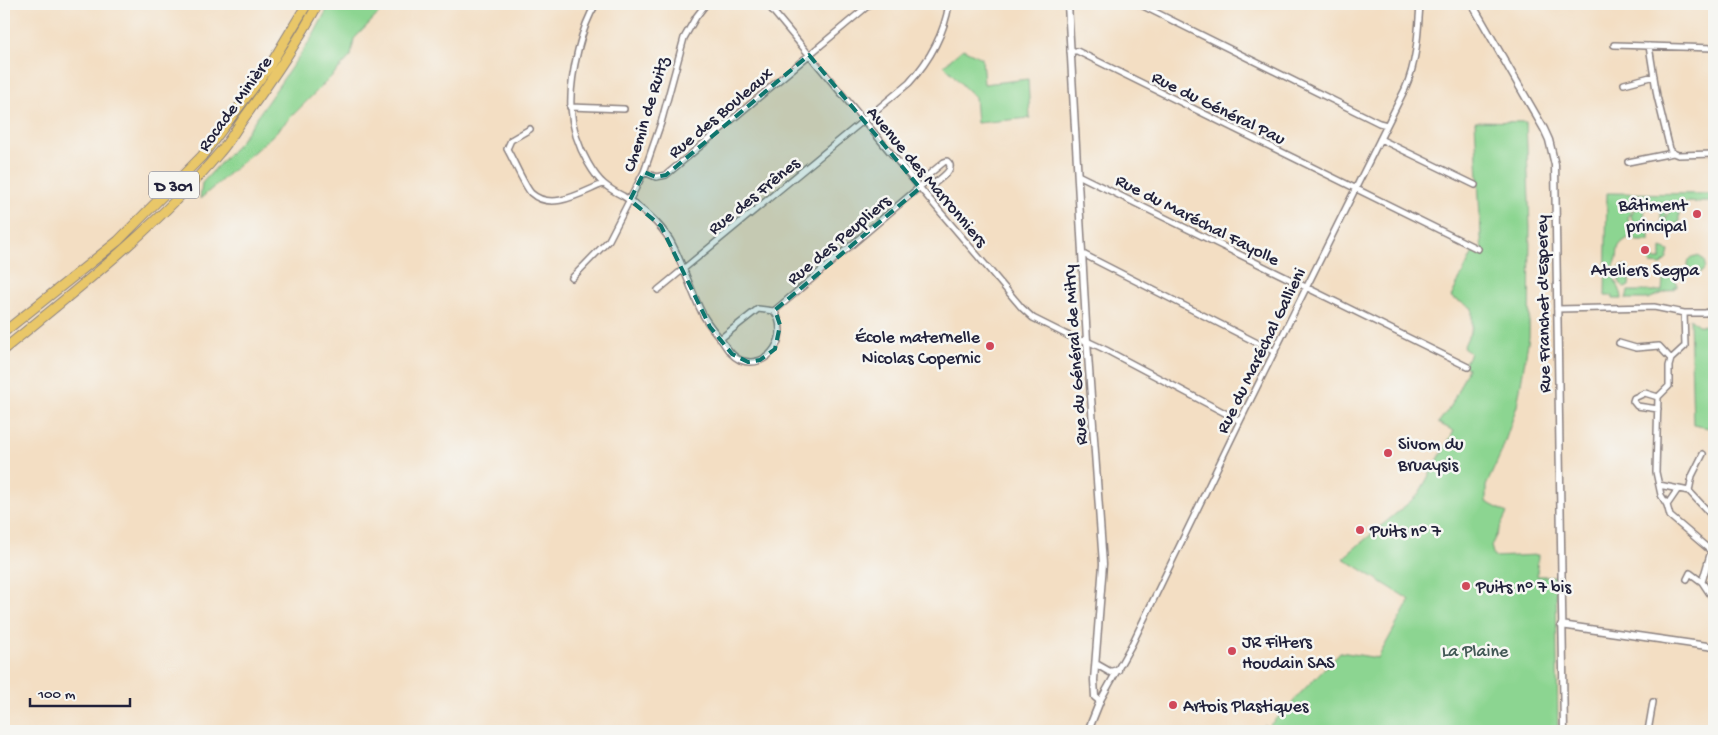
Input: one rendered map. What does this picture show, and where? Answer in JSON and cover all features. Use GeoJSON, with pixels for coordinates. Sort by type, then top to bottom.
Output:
{"type":"FeatureCollection","features":[{"type":"Feature","properties":{"kind":"highway","name":"Rocade Minière"},"geometry":{"type":"LineString","coordinates":[[4,332],[118,241],[202,156],[269,68],[307,4]]}},
{"type":"Feature","properties":{"kind":"highway","name":"Rocade Minière"},"geometry":{"type":"LineString","coordinates":[[4,349],[124,249],[221,152],[273,79],[318,4]]}},
{"type":"Feature","properties":{"kind":"street"},"geometry":{"type":"LineString","coordinates":[[596,4],[582,34],[571,86],[570,107],[573,129],[580,149],[603,184],[630,200],[661,226],[684,269],[702,314],[720,339],[732,354],[748,362],[760,360],[775,349],[780,337],[780,325],[774,311],[758,309],[720,339]]}},
{"type":"Feature","properties":{"kind":"street","name":"Chemin de Ruitz"},"geometry":{"type":"LineString","coordinates":[[572,278],[609,240],[644,172],[684,38],[706,4]]}},
{"type":"Feature","properties":{"kind":"street","name":"Avenue des Marronniers"},"geometry":{"type":"LineString","coordinates":[[767,4],[920,188],[1022,308],[1033,318],[1078,340],[1087,341],[1240,420]]}},
{"type":"Feature","properties":{"kind":"street","name":"Rue des Bouleaux"},"geometry":{"type":"LineString","coordinates":[[644,172],[656,177],[666,175],[870,4]]}},
{"type":"Feature","properties":{"kind":"street","name":"Rue des Frênes"},"geometry":{"type":"LineString","coordinates":[[658,290],[909,83],[923,68],[931,55],[944,28],[949,4]]}},
{"type":"Feature","properties":{"kind":"street","name":"Rue du Général de Mitry"},"geometry":{"type":"LineString","coordinates":[[1068,4],[1087,341],[1104,564],[1094,690],[1095,697],[1100,701]]}},
{"type":"Feature","properties":{"kind":"street"},"geometry":{"type":"LineString","coordinates":[[1139,4],[1379,123],[1387,125]]}},
{"type":"Feature","properties":{"kind":"street","name":"Rue du Maréchal Gallieni"},"geometry":{"type":"LineString","coordinates":[[1100,701],[1132,644],[1240,420],[1405,89],[1413,68],[1420,4]]}},
{"type":"Feature","properties":{"kind":"street","name":"Rue Franchet d'Esperey"},"geometry":{"type":"LineString","coordinates":[[1472,4],[1549,140],[1555,165],[1564,731]]}},
{"type":"Feature","properties":{"kind":"street"},"geometry":{"type":"LineString","coordinates":[[1614,45],[1714,48]]}},
{"type":"Feature","properties":{"kind":"street"},"geometry":{"type":"LineString","coordinates":[[1649,46],[1670,149],[1673,153]]}},
{"type":"Feature","properties":{"kind":"street","name":"Rue du Général Pau"},"geometry":{"type":"LineString","coordinates":[[1070,51],[1076,51],[1478,249]]}},
{"type":"Feature","properties":{"kind":"street"},"geometry":{"type":"LineString","coordinates":[[1624,84],[1654,76]]}},
{"type":"Feature","properties":{"kind":"street"},"geometry":{"type":"LineString","coordinates":[[570,107],[624,108]]}},
{"type":"Feature","properties":{"kind":"street"},"geometry":{"type":"LineString","coordinates":[[530,129],[511,140],[507,148],[531,192],[544,201],[559,201],[603,184]]}},
{"type":"Feature","properties":{"kind":"street"},"geometry":{"type":"LineString","coordinates":[[1380,139],[1475,185]]}},
{"type":"Feature","properties":{"kind":"street"},"geometry":{"type":"LineString","coordinates":[[1628,162],[1673,153],[1714,154]]}},
{"type":"Feature","properties":{"kind":"street","name":"Rue des Peupliers"},"geometry":{"type":"LineString","coordinates":[[774,311],[920,188],[929,179],[927,176],[947,161],[950,163],[950,170],[934,184],[929,179]]}},
{"type":"Feature","properties":{"kind":"street","name":"Rue du Maréchal Fayolle"},"geometry":{"type":"LineString","coordinates":[[1078,175],[1468,367]]}},
{"type":"Feature","properties":{"kind":"street"},"geometry":{"type":"LineString","coordinates":[[1083,254],[1275,352]]}},
{"type":"Feature","properties":{"kind":"street"},"geometry":{"type":"LineString","coordinates":[[1557,309],[1654,307],[1684,313],[1704,313],[1714,310]]}},
{"type":"Feature","properties":{"kind":"street"},"geometry":{"type":"LineString","coordinates":[[1684,313],[1685,346],[1671,359],[1669,386],[1658,397],[1656,472],[1661,495],[1667,505],[1670,516],[1711,551]]}},
{"type":"Feature","properties":{"kind":"street"},"geometry":{"type":"LineString","coordinates":[[1619,343],[1636,348],[1659,346],[1671,359]]}},
{"type":"Feature","properties":{"kind":"street"},"geometry":{"type":"LineString","coordinates":[[1658,397],[1645,393],[1634,398],[1633,401],[1637,406],[1658,409]]}},
{"type":"Feature","properties":{"kind":"street"},"geometry":{"type":"LineString","coordinates":[[1689,491],[1692,476],[1703,454]]}},
{"type":"Feature","properties":{"kind":"street"},"geometry":{"type":"LineString","coordinates":[[1659,485],[1689,491],[1714,518]]}},
{"type":"Feature","properties":{"kind":"street"},"geometry":{"type":"LineString","coordinates":[[1667,505],[1678,489]]}},
{"type":"Feature","properties":{"kind":"street"},"geometry":{"type":"LineString","coordinates":[[1702,582],[1714,541]]}},
{"type":"Feature","properties":{"kind":"street"},"geometry":{"type":"LineString","coordinates":[[1687,579],[1690,572],[1702,582],[1712,597],[1714,597]]}},
{"type":"Feature","properties":{"kind":"street"},"geometry":{"type":"LineString","coordinates":[[1562,625],[1714,647]]}},
{"type":"Feature","properties":{"kind":"street"},"geometry":{"type":"LineString","coordinates":[[1096,664],[1110,672],[1118,670]]}},
{"type":"Feature","properties":{"kind":"street"},"geometry":{"type":"LineString","coordinates":[[1088,731],[1100,701]]}},
{"type":"Feature","properties":{"kind":"street"},"geometry":{"type":"LineString","coordinates":[[1648,731],[1653,702]]}},
{"type":"Feature","properties":{"kind":"highlighted area"},"geometry":{"type":"Polygon","coordinates":[[[809,55],[920,188],[775,310],[780,325],[775,349],[760,360],[748,362],[732,354],[710,327],[661,226],[630,200],[644,172],[656,177],[666,175],[809,55]]]}},
{"type":"Feature","properties":{"kind":"green space"},"geometry":{"type":"Polygon","coordinates":[[[330,4],[388,4],[354,39],[351,56],[331,77],[273,135],[200,199],[202,183],[239,143],[313,36],[330,4]]]}},
{"type":"Feature","properties":{"kind":"green space"},"geometry":{"type":"Polygon","coordinates":[[[963,49],[982,58],[984,84],[1028,79],[1030,118],[977,123],[975,97],[944,65],[963,49]]]}},
{"type":"Feature","properties":{"kind":"green space","name":"La Plaine"},"geometry":{"type":"Polygon","coordinates":[[[1475,121],[1526,122],[1530,227],[1529,337],[1517,406],[1501,453],[1486,486],[1486,502],[1507,513],[1491,546],[1494,557],[1538,555],[1537,576],[1556,576],[1558,731],[1260,731],[1264,725],[1268,727],[1340,652],[1378,658],[1410,600],[1343,558],[1418,495],[1454,431],[1438,423],[1451,406],[1468,368],[1464,365],[1470,353],[1463,348],[1472,328],[1472,308],[1451,297],[1473,252],[1482,256],[1475,121]]]}},
{"type":"Feature","properties":{"kind":"green space"},"geometry":{"type":"Polygon","coordinates":[[[1607,193],[1714,194],[1714,202],[1641,203],[1632,208],[1628,218],[1633,233],[1619,246],[1613,269],[1622,299],[1613,299],[1613,296],[1605,296],[1607,193]]]}},
{"type":"Feature","properties":{"kind":"green space"},"geometry":{"type":"Polygon","coordinates":[[[1679,204],[1679,223],[1673,224],[1672,233],[1661,233],[1661,207],[1654,206],[1667,205],[1665,222],[1672,205],[1679,204]]]}},
{"type":"Feature","properties":{"kind":"green space"},"geometry":{"type":"Polygon","coordinates":[[[1640,206],[1645,207],[1643,232],[1649,233],[1649,241],[1637,241],[1634,239],[1636,231],[1631,216],[1634,209],[1640,206]]]}},
{"type":"Feature","properties":{"kind":"green space"},"geometry":{"type":"Polygon","coordinates":[[[1661,248],[1669,251],[1667,259],[1661,265],[1651,264],[1649,259],[1661,259],[1661,248]]]}},
{"type":"Feature","properties":{"kind":"green space"},"geometry":{"type":"Polygon","coordinates":[[[1696,256],[1702,259],[1705,265],[1702,271],[1696,274],[1690,271],[1687,265],[1690,259],[1696,256]]]}},
{"type":"Feature","properties":{"kind":"green space"},"geometry":{"type":"Polygon","coordinates":[[[1623,265],[1628,268],[1630,274],[1629,286],[1625,288],[1620,282],[1618,274],[1618,269],[1623,265]]]}},
{"type":"Feature","properties":{"kind":"green space"},"geometry":{"type":"Polygon","coordinates":[[[1670,274],[1676,277],[1677,287],[1674,287],[1674,289],[1648,299],[1626,299],[1628,291],[1662,291],[1664,278],[1670,274]]]}},
{"type":"Feature","properties":{"kind":"green space"},"geometry":{"type":"Polygon","coordinates":[[[1690,318],[1698,325],[1714,326],[1714,429],[1693,425],[1690,318]]]}},
{"type":"Feature","properties":{"kind":"place","name":"Bâtiment principal"},"geometry":{"type":"Point","coordinates":[1697,214]}},
{"type":"Feature","properties":{"kind":"place","name":"Ateliers Segpa"},"geometry":{"type":"Point","coordinates":[1645,250]}},
{"type":"Feature","properties":{"kind":"place","name":"École maternelle Nicolas Copernic"},"geometry":{"type":"Point","coordinates":[990,346]}},
{"type":"Feature","properties":{"kind":"place","name":"Sivom du Bruaysis"},"geometry":{"type":"Point","coordinates":[1388,453]}},
{"type":"Feature","properties":{"kind":"place","name":"Puits n° 7"},"geometry":{"type":"Point","coordinates":[1360,530]}},
{"type":"Feature","properties":{"kind":"place","name":"Puits n° 7 bis"},"geometry":{"type":"Point","coordinates":[1466,586]}},
{"type":"Feature","properties":{"kind":"place","name":"JR Filters Houdain SAS"},"geometry":{"type":"Point","coordinates":[1232,651]}},
{"type":"Feature","properties":{"kind":"place","name":"Artois Plastiques"},"geometry":{"type":"Point","coordinates":[1173,705]}}]}
